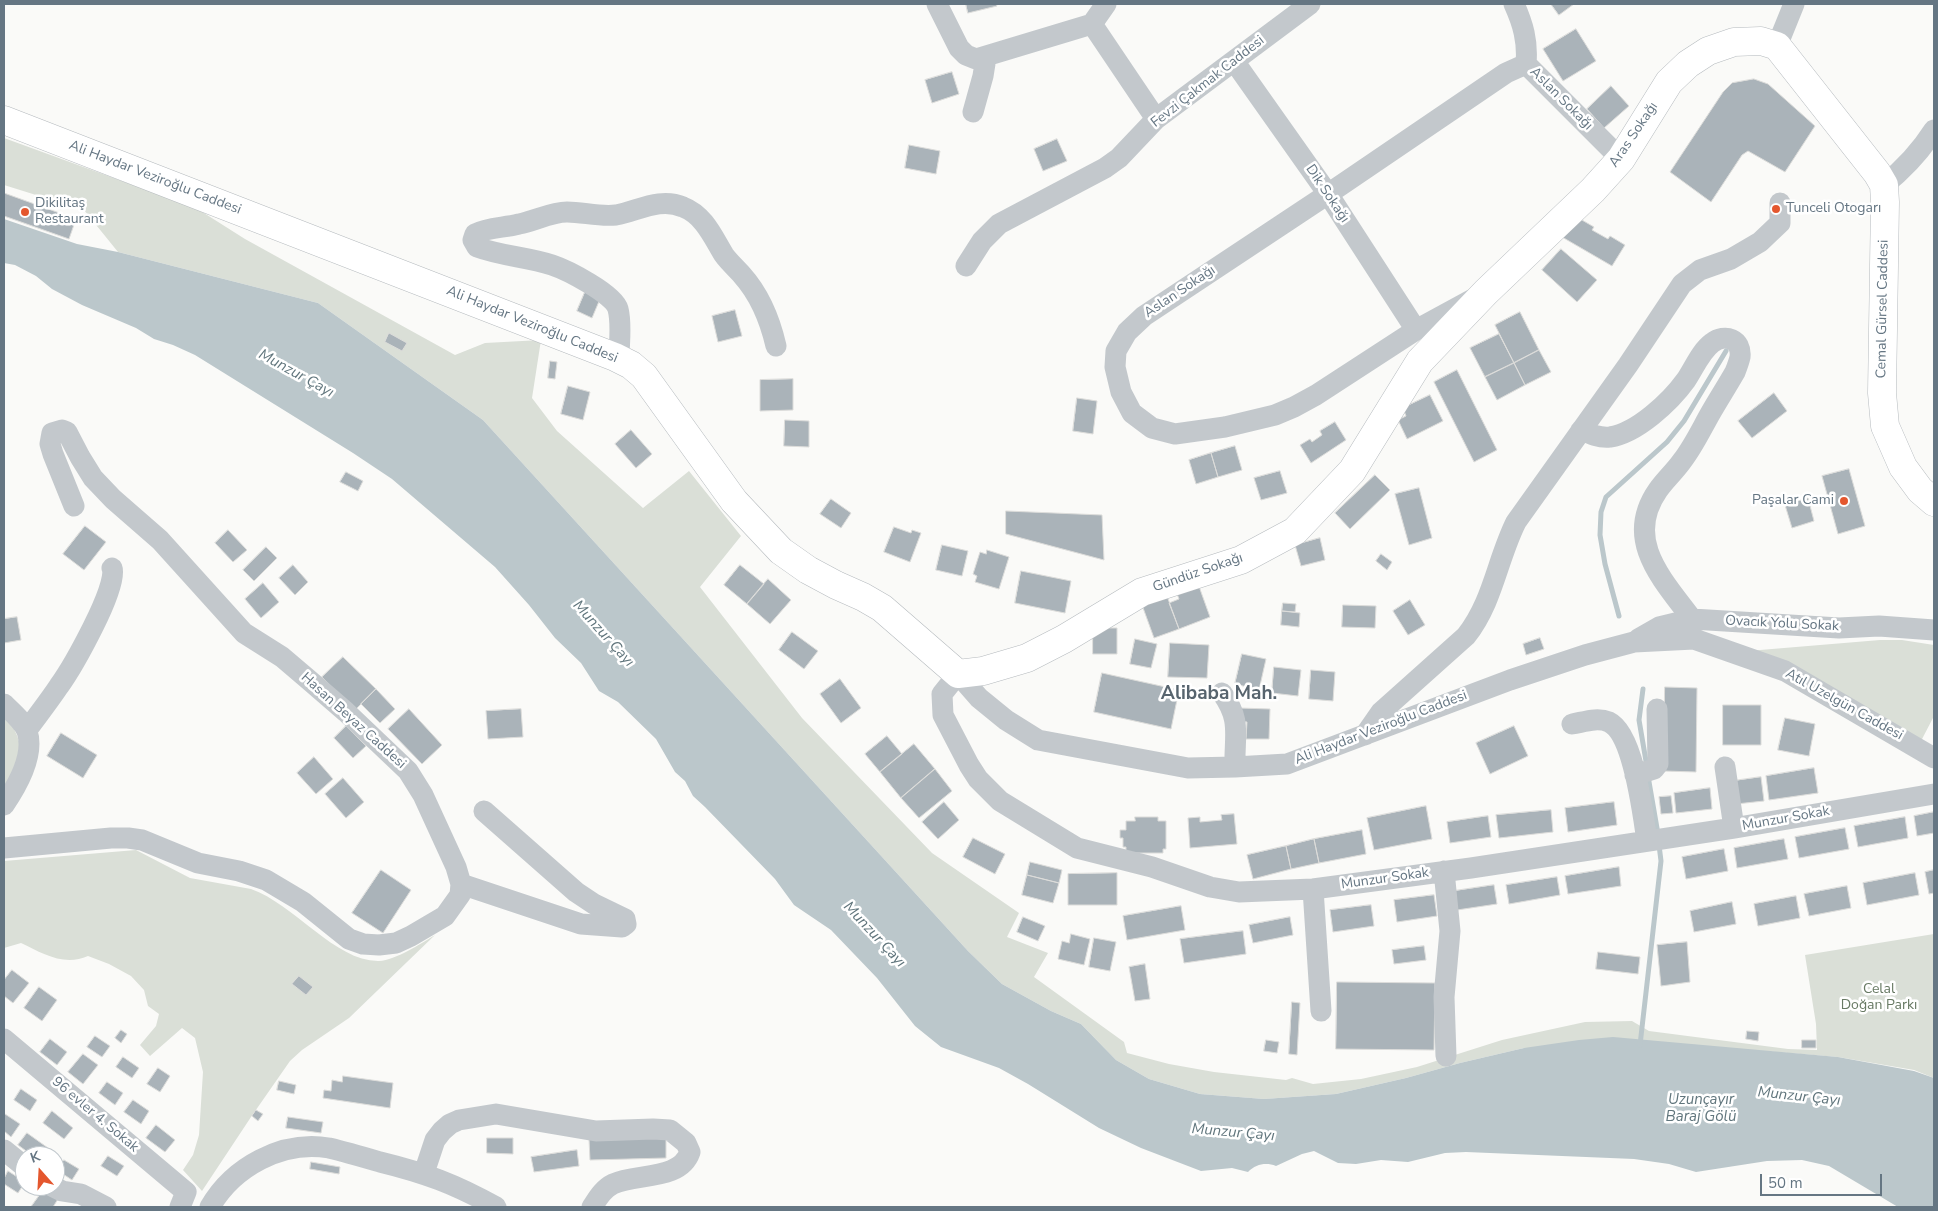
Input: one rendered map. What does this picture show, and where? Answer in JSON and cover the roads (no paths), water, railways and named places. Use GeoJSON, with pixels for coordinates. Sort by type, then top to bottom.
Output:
{"type":"FeatureCollection","features":[{"type":"Feature","properties":{"kind":"main road","name":"Aras Sokağı"},"geometry":{"type":"LineString","coordinates":[[1486,292],[1593,190],[1621,159],[1669,82],[1688,64],[1708,51],[1734,42],[1761,41],[1778,46]]}},
{"type":"Feature","properties":{"kind":"main road"},"geometry":{"type":"LineString","coordinates":[[1778,46],[1877,173],[1884,185]]}},
{"type":"Feature","properties":{"kind":"main road","name":"Ali Haydar Veziroğlu Caddesi"},"geometry":{"type":"LineString","coordinates":[[4,120],[631,365],[644,376],[658,393],[734,501],[763,534],[781,551],[808,570],[882,608],[958,674]]}},
{"type":"Feature","properties":{"kind":"main road","name":"Cemal Gürsel Caddesi"},"geometry":{"type":"LineString","coordinates":[[1884,185],[1882,393],[1885,426],[1903,467],[1920,490],[1934,502]]}},
{"type":"Feature","properties":{"kind":"main road","name":"Gündüz Sokağı"},"geometry":{"type":"LineString","coordinates":[[958,674],[983,671],[1027,658],[1064,639],[1142,592],[1241,560],[1295,531],[1352,471],[1420,361],[1486,292]]}},
{"type":"Feature","properties":{"kind":"street"},"geometry":{"type":"LineString","coordinates":[[938,4],[959,48],[966,55],[976,59],[1092,24],[1106,4]]}},
{"type":"Feature","properties":{"kind":"street","name":"Fevzi Çakmak Caddesi"},"geometry":{"type":"LineString","coordinates":[[966,266],[982,241],[998,224],[1106,168],[1119,158],[1156,119],[1310,4]]}},
{"type":"Feature","properties":{"kind":"street"},"geometry":{"type":"LineString","coordinates":[[1514,4],[1523,25],[1526,40],[1526,64]]}},
{"type":"Feature","properties":{"kind":"street"},"geometry":{"type":"LineString","coordinates":[[1778,46],[1794,4]]}},
{"type":"Feature","properties":{"kind":"street"},"geometry":{"type":"LineString","coordinates":[[1092,24],[1156,119]]}},
{"type":"Feature","properties":{"kind":"street"},"geometry":{"type":"LineString","coordinates":[[973,112],[986,57]]}},
{"type":"Feature","properties":{"kind":"street","name":"Dik Sokağı"},"geometry":{"type":"LineString","coordinates":[[1234,61],[1328,194],[1416,330]]}},
{"type":"Feature","properties":{"kind":"street","name":"Aslan Sokağı"},"geometry":{"type":"LineString","coordinates":[[1486,292],[1416,330],[1316,396],[1276,415],[1225,426],[1175,434],[1152,428],[1132,413],[1121,392],[1115,367],[1116,351],[1127,332],[1144,316],[1506,73],[1526,64],[1621,159]]}},
{"type":"Feature","properties":{"kind":"street"},"geometry":{"type":"LineString","coordinates":[[1884,185],[1902,171],[1922,149],[1934,130]]}},
{"type":"Feature","properties":{"kind":"street"},"geometry":{"type":"LineString","coordinates":[[1365,735],[1381,712],[1466,636],[1476,623],[1484,609],[1508,538],[1516,522],[1628,365],[1682,284],[1700,270],[1731,260],[1760,242],[1780,223],[1780,203]]}},
{"type":"Feature","properties":{"kind":"street"},"geometry":{"type":"LineString","coordinates":[[619,359],[619,314],[616,303],[600,290],[553,265],[502,255],[477,247],[473,240],[475,234],[481,230],[518,225],[564,212],[602,216],[616,215],[656,204],[683,206],[703,222],[724,256],[742,275],[755,293],[766,313],[776,346]]}},
{"type":"Feature","properties":{"kind":"street"},"geometry":{"type":"LineString","coordinates":[[1581,430],[1592,436],[1610,437],[1626,431],[1645,420],[1664,405],[1685,381],[1711,344],[1720,338],[1728,337],[1733,339],[1738,345],[1740,356],[1735,372],[1682,461],[1657,491],[1649,506],[1644,523],[1645,542],[1649,556],[1659,575],[1692,619]]}},
{"type":"Feature","properties":{"kind":"street","name":"Hasan Beyaz Caddesi"},"geometry":{"type":"LineString","coordinates":[[74,506],[50,444],[52,432],[62,430],[67,432],[85,467],[99,484],[160,540],[244,633],[282,658],[309,680],[346,712],[408,772],[423,795],[462,884]]}},
{"type":"Feature","properties":{"kind":"street"},"geometry":{"type":"LineString","coordinates":[[27,730],[61,685],[92,629],[112,582],[114,572],[112,568]]}},
{"type":"Feature","properties":{"kind":"street","name":"Ovacık Yolu Sokak"},"geometry":{"type":"LineString","coordinates":[[1634,642],[1659,627],[1692,619],[1839,628],[1879,626],[1934,630]]}},
{"type":"Feature","properties":{"kind":"street","name":"Atıl Uzelgün Caddesi"},"geometry":{"type":"LineString","coordinates":[[1634,642],[1694,639],[1785,671],[1934,758]]}},
{"type":"Feature","properties":{"kind":"street","name":"Ali Haydar Veziroğlu Caddesi"},"geometry":{"type":"LineString","coordinates":[[958,674],[979,698],[1006,720],[1038,740],[1188,768],[1235,767],[1287,764],[1510,680],[1585,655],[1634,642]]}},
{"type":"Feature","properties":{"kind":"street","name":"Munzur Sokak"},"geometry":{"type":"LineString","coordinates":[[958,674],[942,694],[943,715],[978,779],[1000,801],[1077,848],[1152,867],[1210,887],[1239,892],[1313,889],[1444,871],[1734,828],[1934,794]]}},
{"type":"Feature","properties":{"kind":"street"},"geometry":{"type":"LineString","coordinates":[[1222,694],[1233,710],[1235,720],[1235,767]]}},
{"type":"Feature","properties":{"kind":"street"},"geometry":{"type":"LineString","coordinates":[[4,704],[27,730],[29,741],[23,770],[4,805]]}},
{"type":"Feature","properties":{"kind":"street"},"geometry":{"type":"LineString","coordinates":[[1644,772],[1658,762],[1657,709]]}},
{"type":"Feature","properties":{"kind":"street"},"geometry":{"type":"LineString","coordinates":[[1572,724],[1603,720],[1615,726],[1624,737],[1644,772],[1647,841]]}},
{"type":"Feature","properties":{"kind":"street"},"geometry":{"type":"LineString","coordinates":[[1725,767],[1734,828]]}},
{"type":"Feature","properties":{"kind":"street"},"geometry":{"type":"LineString","coordinates":[[4,848],[111,838],[142,840],[198,864],[239,871],[266,880],[302,902],[349,939],[363,944],[379,945],[396,942],[432,925],[445,916],[454,905],[460,896],[462,884],[581,924],[622,928],[626,924],[625,919],[594,904],[576,892],[484,811]]}},
{"type":"Feature","properties":{"kind":"street"},"geometry":{"type":"LineString","coordinates":[[1444,871],[1450,931],[1444,997],[1446,1056]]}},
{"type":"Feature","properties":{"kind":"street"},"geometry":{"type":"LineString","coordinates":[[1313,889],[1321,1011]]}},
{"type":"Feature","properties":{"kind":"street","name":"96 evler 4. Sokak"},"geometry":{"type":"LineString","coordinates":[[4,1039],[183,1200]]}},
{"type":"Feature","properties":{"kind":"street"},"geometry":{"type":"LineString","coordinates":[[424,1173],[435,1140],[442,1130],[459,1120],[478,1116],[496,1114],[596,1131],[670,1130],[686,1143],[690,1152],[688,1161],[669,1172],[612,1184],[603,1191],[592,1207]]}},
{"type":"Feature","properties":{"kind":"street"},"geometry":{"type":"LineString","coordinates":[[210,1207],[234,1178],[256,1161],[271,1154],[298,1148],[327,1148],[424,1173],[467,1190],[496,1207]]}},
{"type":"Feature","properties":{"kind":"street"},"geometry":{"type":"LineString","coordinates":[[4,1150],[15,1159]]}},
{"type":"Feature","properties":{"kind":"street"},"geometry":{"type":"LineString","coordinates":[[65,1191],[81,1194],[106,1207]]}},
{"type":"Feature","properties":{"kind":"water","name":"Uzunçayır Baraj Gölü"},"geometry":{"type":"Polygon","coordinates":[[[4,219],[77,244],[118,252],[318,303],[483,420],[968,951],[1002,984],[1051,1011],[1081,1024],[1116,1060],[1149,1079],[1200,1094],[1264,1099],[1336,1094],[1524,1048],[1613,1037],[1838,1057],[1914,1071],[1934,1078],[1934,1207],[1898,1207],[1829,1166],[1802,1160],[1767,1161],[1696,1172],[1669,1164],[1634,1159],[1466,1152],[1445,1153],[1408,1162],[1381,1160],[1356,1164],[1338,1163],[1314,1151],[1302,1154],[1276,1166],[1269,1164],[1261,1165],[1248,1172],[1232,1168],[1201,1171],[1141,1148],[1099,1128],[999,1068],[941,1047],[915,1026],[877,978],[831,930],[794,905],[775,879],[693,796],[685,781],[675,772],[656,739],[618,702],[599,691],[581,663],[555,638],[495,567],[392,479],[195,355],[154,339],[136,328],[82,305],[52,289],[36,276],[15,265],[4,263],[4,219]]]}},
{"type":"Feature","properties":{"kind":"waterway"},"geometry":{"type":"LineString","coordinates":[[1619,616],[1605,564],[1600,535],[1601,512],[1606,497],[1667,442],[1684,421],[1726,351]]}},
{"type":"Feature","properties":{"kind":"waterway"},"geometry":{"type":"LineString","coordinates":[[1643,689],[1639,720],[1647,767]]}},
{"type":"Feature","properties":{"kind":"waterway"},"geometry":{"type":"LineString","coordinates":[[1648,776],[1658,834]]}},
{"type":"Feature","properties":{"kind":"waterway"},"geometry":{"type":"LineString","coordinates":[[1640,1045],[1661,861],[1659,845]]}},
{"type":"Feature","properties":{"kind":"place","name":"Tunceli Otogarı"},"geometry":{"type":"Point","coordinates":[1776,209]}},
{"type":"Feature","properties":{"kind":"place","name":"Dikilitaş Restaurant"},"geometry":{"type":"Point","coordinates":[25,212]}},
{"type":"Feature","properties":{"kind":"place","name":"Paşalar Cami"},"geometry":{"type":"Point","coordinates":[1844,501]}},
{"type":"Feature","properties":{"kind":"district","name":"Alibaba Mah."},"geometry":{"type":"Point","coordinates":[1219,694]}},
{"type":"Feature","properties":{"kind":"water label","name":"Munzur Çayı"},"geometry":{"type":"Point","coordinates":[296,374]}},
{"type":"Feature","properties":{"kind":"water label","name":"Munzur Çayı"},"geometry":{"type":"Point","coordinates":[603,634]}},
{"type":"Feature","properties":{"kind":"water label","name":"Munzur Çayı"},"geometry":{"type":"Point","coordinates":[874,935]}},
{"type":"Feature","properties":{"kind":"water label","name":"Munzur Çayı"},"geometry":{"type":"Point","coordinates":[1799,1097]}},
{"type":"Feature","properties":{"kind":"water label","name":"Munzur Çayı"},"geometry":{"type":"Point","coordinates":[1233,1133]}},
{"type":"Feature","properties":{"kind":"park label","name":"Celal Doğan Parkı"},"geometry":{"type":"Point","coordinates":[1879,998]}}]}
